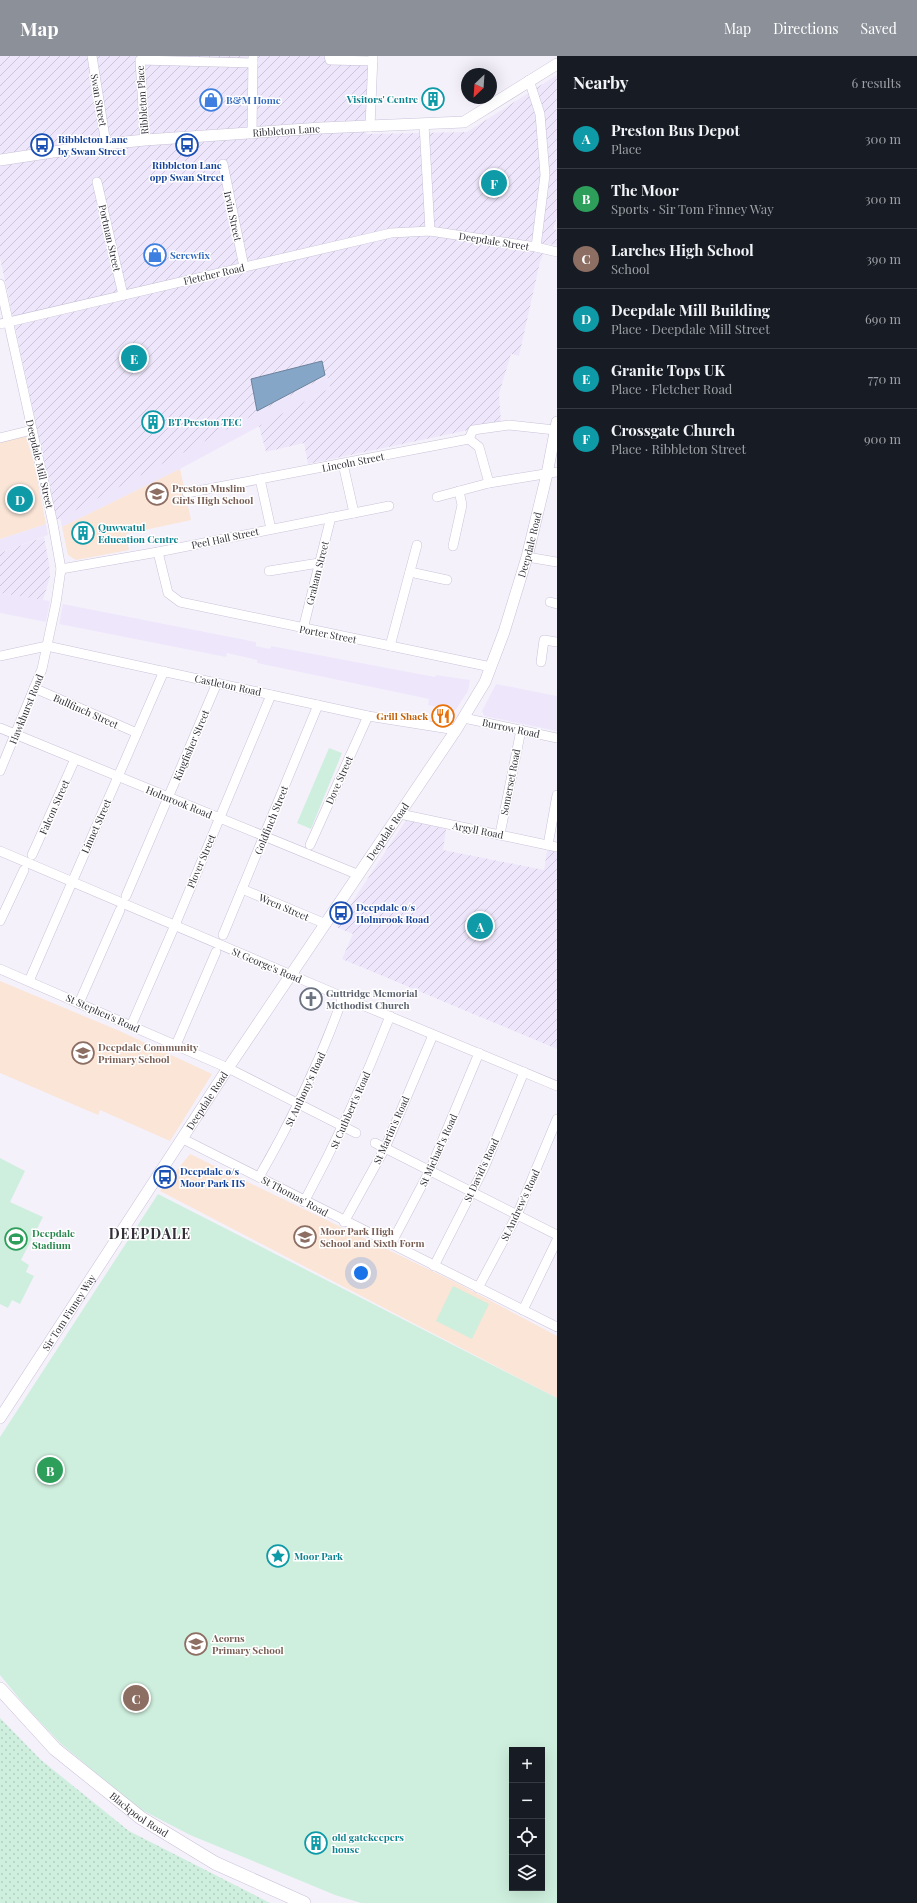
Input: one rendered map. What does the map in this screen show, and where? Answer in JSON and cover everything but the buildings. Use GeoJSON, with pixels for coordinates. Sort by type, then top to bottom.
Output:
{"type":"FeatureCollection","features":[{"type":"Feature","properties":{"kind":"highway","name":"Blackpool Road"},"geometry":{"type":"LineString","coordinates":[[0,1689],[55,1749],[141,1818],[215,1863],[304,1903]]}},
{"type":"Feature","properties":{"kind":"main road","name":"Ribbleton Lane"},"geometry":{"type":"LineString","coordinates":[[0,160],[106,144],[145,140],[252,134],[322,128],[464,122],[529,80],[557,64]]}},
{"type":"Feature","properties":{"kind":"main road","name":"Deepdale Road"},"geometry":{"type":"LineString","coordinates":[[138,1206],[183,1140],[228,1068],[466,715],[485,682],[504,632],[552,473],[556,426]]}},
{"type":"Feature","properties":{"kind":"main road","name":"Sir Tom Finney Way"},"geometry":{"type":"LineString","coordinates":[[0,1418],[138,1206]]}},
{"type":"Feature","properties":{"kind":"street","name":"Swan Street"},"geometry":{"type":"LineString","coordinates":[[92,56],[106,144]]}},
{"type":"Feature","properties":{"kind":"street"},"geometry":{"type":"LineString","coordinates":[[330,56],[330,60],[373,59],[370,127]]}},
{"type":"Feature","properties":{"kind":"street"},"geometry":{"type":"LineString","coordinates":[[252,134],[253,59]]}},
{"type":"Feature","properties":{"kind":"street","name":"Ribbleton Place"},"geometry":{"type":"LineString","coordinates":[[145,140],[140,60],[253,59]]}},
{"type":"Feature","properties":{"kind":"street"},"geometry":{"type":"LineString","coordinates":[[529,80],[540,114],[544,175],[536,247]]}},
{"type":"Feature","properties":{"kind":"street"},"geometry":{"type":"LineString","coordinates":[[424,124],[430,231]]}},
{"type":"Feature","properties":{"kind":"street","name":"Irvin Street"},"geometry":{"type":"LineString","coordinates":[[223,164],[244,267]]}},
{"type":"Feature","properties":{"kind":"street","name":"Portman Street"},"geometry":{"type":"LineString","coordinates":[[97,182],[123,295]]}},
{"type":"Feature","properties":{"kind":"street","name":"Deepdale Street"},"geometry":{"type":"LineString","coordinates":[[430,231],[536,247],[557,252]]}},
{"type":"Feature","properties":{"kind":"street","name":"Fletcher Road"},"geometry":{"type":"LineString","coordinates":[[4,323],[391,233],[430,231]]}},
{"type":"Feature","properties":{"kind":"street","name":"Deepdale Mill Street"},"geometry":{"type":"LineString","coordinates":[[0,284],[4,323],[32,430],[53,524],[61,569],[47,646]]}},
{"type":"Feature","properties":{"kind":"street"},"geometry":{"type":"LineString","coordinates":[[489,483],[479,448],[469,439],[473,430],[509,425],[556,426]]}},
{"type":"Feature","properties":{"kind":"street"},"geometry":{"type":"LineString","coordinates":[[0,438],[32,430]]}},
{"type":"Feature","properties":{"kind":"street","name":"Lincoln Street"},"geometry":{"type":"LineString","coordinates":[[187,493],[469,439]]}},
{"type":"Feature","properties":{"kind":"street"},"geometry":{"type":"LineString","coordinates":[[343,464],[354,512]]}},
{"type":"Feature","properties":{"kind":"street"},"geometry":{"type":"LineString","coordinates":[[437,497],[489,483],[552,473]]}},
{"type":"Feature","properties":{"kind":"street"},"geometry":{"type":"LineString","coordinates":[[260,480],[271,529]]}},
{"type":"Feature","properties":{"kind":"street"},"geometry":{"type":"LineString","coordinates":[[453,546],[462,505],[459,491]]}},
{"type":"Feature","properties":{"kind":"street","name":"Peel Hall Street"},"geometry":{"type":"LineString","coordinates":[[61,569],[158,552],[389,506]]}},
{"type":"Feature","properties":{"kind":"street","name":"Graham Street"},"geometry":{"type":"LineString","coordinates":[[303,628],[331,517]]}},
{"type":"Feature","properties":{"kind":"street"},"geometry":{"type":"LineString","coordinates":[[390,646],[417,545]]}},
{"type":"Feature","properties":{"kind":"street","name":"Porter Street"},"geometry":{"type":"LineString","coordinates":[[158,552],[168,593],[180,602],[491,667]]}},
{"type":"Feature","properties":{"kind":"street"},"geometry":{"type":"LineString","coordinates":[[527,557],[557,562]]}},
{"type":"Feature","properties":{"kind":"street"},"geometry":{"type":"LineString","coordinates":[[269,571],[319,562]]}},
{"type":"Feature","properties":{"kind":"street"},"geometry":{"type":"LineString","coordinates":[[410,572],[447,580]]}},
{"type":"Feature","properties":{"kind":"street"},"geometry":{"type":"LineString","coordinates":[[541,662],[544,640],[557,642]]}},
{"type":"Feature","properties":{"kind":"street","name":"Castleton Road"},"geometry":{"type":"LineString","coordinates":[[0,656],[47,646],[368,716],[456,730]]}},
{"type":"Feature","properties":{"kind":"street","name":"Hawkhurst Road"},"geometry":{"type":"LineString","coordinates":[[0,771],[42,669],[47,646]]}},
{"type":"Feature","properties":{"kind":"street","name":"Linnet Street"},"geometry":{"type":"LineString","coordinates":[[29,981],[164,671]]}},
{"type":"Feature","properties":{"kind":"street","name":"Kingfisher Street"},"geometry":{"type":"LineString","coordinates":[[126,896],[217,683]]}},
{"type":"Feature","properties":{"kind":"street","name":"Bullfinch Street"},"geometry":{"type":"LineString","coordinates":[[34,688],[137,733]]}},
{"type":"Feature","properties":{"kind":"street","name":"Plover Street"},"geometry":{"type":"LineString","coordinates":[[130,1026],[175,925],[270,695]]}},
{"type":"Feature","properties":{"kind":"street","name":"Goldfinch Street"},"geometry":{"type":"LineString","coordinates":[[223,935],[318,705]]}},
{"type":"Feature","properties":{"kind":"street","name":"Burrow Road"},"geometry":{"type":"LineString","coordinates":[[466,715],[557,738]]}},
{"type":"Feature","properties":{"kind":"street","name":"Dove Street"},"geometry":{"type":"LineString","coordinates":[[310,845],[368,716]]}},
{"type":"Feature","properties":{"kind":"street","name":"Holmrook Road"},"geometry":{"type":"LineString","coordinates":[[0,728],[359,875]]}},
{"type":"Feature","properties":{"kind":"street","name":"Somerset Road"},"geometry":{"type":"LineString","coordinates":[[500,834],[521,730]]}},
{"type":"Feature","properties":{"kind":"street","name":"Falcon Street"},"geometry":{"type":"LineString","coordinates":[[32,855],[75,759]]}},
{"type":"Feature","properties":{"kind":"street"},"geometry":{"type":"LineString","coordinates":[[548,845],[557,795]]}},
{"type":"Feature","properties":{"kind":"street","name":"Argyll Road"},"geometry":{"type":"LineString","coordinates":[[400,814],[557,847]]}},
{"type":"Feature","properties":{"kind":"street","name":"St George's Road"},"geometry":{"type":"LineString","coordinates":[[0,851],[432,1035],[557,1086]]}},
{"type":"Feature","properties":{"kind":"street"},"geometry":{"type":"LineString","coordinates":[[0,921],[24,870]]}},
{"type":"Feature","properties":{"kind":"street","name":"Wren Street"},"geometry":{"type":"LineString","coordinates":[[242,889],[326,924]]}},
{"type":"Feature","properties":{"kind":"street"},"geometry":{"type":"LineString","coordinates":[[79,1003],[120,910]]}},
{"type":"Feature","properties":{"kind":"street"},"geometry":{"type":"LineString","coordinates":[[176,1045],[216,952]]}},
{"type":"Feature","properties":{"kind":"street","name":"St Stephen's Road"},"geometry":{"type":"LineString","coordinates":[[0,969],[228,1068],[344,1126],[356,1134]]}},
{"type":"Feature","properties":{"kind":"street","name":"St Anthony's Road"},"geometry":{"type":"LineString","coordinates":[[259,1177],[298,1104],[333,1026],[343,997]]}},
{"type":"Feature","properties":{"kind":"street","name":"St Cuthbert's Road"},"geometry":{"type":"LineString","coordinates":[[304,1202],[344,1126],[390,1016]]}},
{"type":"Feature","properties":{"kind":"street","name":"St Martin's Road"},"geometry":{"type":"LineString","coordinates":[[344,1222],[385,1148],[432,1035]]}},
{"type":"Feature","properties":{"kind":"street","name":"St Michael's Road"},"geometry":{"type":"LineString","coordinates":[[391,1244],[430,1170],[479,1053]]}},
{"type":"Feature","properties":{"kind":"street","name":"St David's Road"},"geometry":{"type":"LineString","coordinates":[[434,1266],[484,1168],[524,1072]]}},
{"type":"Feature","properties":{"kind":"street","name":"St Andrew's Road"},"geometry":{"type":"LineString","coordinates":[[478,1288],[517,1215],[557,1119]]}},
{"type":"Feature","properties":{"kind":"street","name":"St Thomas' Road"},"geometry":{"type":"LineString","coordinates":[[183,1140],[259,1177],[304,1202],[557,1327]]}},
{"type":"Feature","properties":{"kind":"street"},"geometry":{"type":"LineString","coordinates":[[375,1143],[557,1235]]}},
{"type":"Feature","properties":{"kind":"street"},"geometry":{"type":"LineString","coordinates":[[523,1310],[557,1240]]}},
{"type":"Feature","properties":{"kind":"shaded area"},"geometry":{"type":"Polygon","coordinates":[[[0,56],[368,56],[366,134],[467,132],[557,75],[557,217],[553,229],[557,230],[557,245],[548,244],[540,262],[519,356],[511,354],[499,394],[501,422],[308,464],[304,443],[266,452],[259,426],[330,388],[327,376],[57,520],[0,258],[0,56]]]}},
{"type":"Feature","properties":{"kind":"shaded area"},"geometry":{"type":"Polygon","coordinates":[[[327,376],[330,388],[180,469],[62,527],[60,517],[327,376]]]}},
{"type":"Feature","properties":{"kind":"shaded area"},"geometry":{"type":"Polygon","coordinates":[[[26,436],[34,463],[46,524],[0,539],[0,442],[26,436]]]}},
{"type":"Feature","properties":{"kind":"shaded area","name":"Preston Muslim Girls High School"},"geometry":{"type":"Polygon","coordinates":[[[180,469],[191,520],[126,534],[129,550],[76,560],[68,555],[62,527],[180,469]]]}},
{"type":"Feature","properties":{"kind":"shaded area"},"geometry":{"type":"Polygon","coordinates":[[[46,524],[48,535],[0,553],[0,539],[46,524]]]}},
{"type":"Feature","properties":{"kind":"shaded area"},"geometry":{"type":"Polygon","coordinates":[[[44,537],[50,577],[43,600],[0,593],[0,553],[44,537]]]}},
{"type":"Feature","properties":{"kind":"shaded area"},"geometry":{"type":"Polygon","coordinates":[[[0,593],[50,601],[46,622],[0,613],[0,593]]]}},
{"type":"Feature","properties":{"kind":"shaded area"},"geometry":{"type":"Polygon","coordinates":[[[63,604],[256,642],[256,646],[270,649],[271,646],[435,677],[436,675],[470,680],[468,691],[455,711],[428,705],[429,699],[257,663],[257,660],[227,653],[226,657],[59,624],[63,604]]]}},
{"type":"Feature","properties":{"kind":"shaded area"},"geometry":{"type":"Polygon","coordinates":[[[496,684],[557,696],[557,731],[484,716],[482,711],[496,684]]]}},
{"type":"Feature","properties":{"kind":"shaded area"},"geometry":{"type":"Polygon","coordinates":[[[406,820],[446,829],[443,850],[544,870],[547,850],[557,852],[557,1049],[342,959],[353,934],[336,927],[406,820]]]}},
{"type":"Feature","properties":{"kind":"shaded area","name":"Deepdale Community Primary School"},"geometry":{"type":"Polygon","coordinates":[[[0,981],[122,1032],[212,1074],[170,1141],[100,1110],[98,1115],[0,1073],[0,981]]]}},
{"type":"Feature","properties":{"kind":"shaded area","name":"Moor Park High School and Sixth Form"},"geometry":{"type":"Polygon","coordinates":[[[190,1154],[457,1283],[557,1336],[557,1398],[160,1191],[190,1154]]]}},
{"type":"Feature","properties":{"kind":"green space"},"geometry":{"type":"Polygon","coordinates":[[[329,748],[342,753],[311,829],[297,823],[329,748]]]}},
{"type":"Feature","properties":{"kind":"green space","name":"Deepdale Stadium"},"geometry":{"type":"Polygon","coordinates":[[[0,1158],[25,1171],[10,1202],[43,1217],[21,1260],[29,1265],[26,1272],[34,1276],[20,1304],[12,1300],[8,1308],[0,1304],[0,1158]]]}},
{"type":"Feature","properties":{"kind":"green space","name":"Moor Park"},"geometry":{"type":"Polygon","coordinates":[[[158,1194],[557,1398],[557,1903],[361,1903],[335,1895],[190,1835],[136,1807],[60,1743],[27,1708],[0,1675],[0,1437],[158,1194]]]}},
{"type":"Feature","properties":{"kind":"green space"},"geometry":{"type":"Polygon","coordinates":[[[453,1286],[489,1304],[472,1339],[436,1321],[453,1286]]]}},
{"type":"Feature","properties":{"kind":"green space"},"geometry":{"type":"Polygon","coordinates":[[[0,1718],[41,1760],[129,1831],[270,1903],[0,1903],[0,1718]]]}},
{"type":"Feature","properties":{"kind":"water"},"geometry":{"type":"Polygon","coordinates":[[[322,361],[325,375],[257,411],[251,379],[322,361]]]}},
{"type":"Feature","properties":{"kind":"place","name":"Visitors' Centre"},"geometry":{"type":"Point","coordinates":[433,99]}},
{"type":"Feature","properties":{"kind":"place","name":"B&M Home"},"geometry":{"type":"Point","coordinates":[211,100]}},
{"type":"Feature","properties":{"kind":"place","name":"Ribbleton Lane by Swan Street"},"geometry":{"type":"Point","coordinates":[42,145]}},
{"type":"Feature","properties":{"kind":"place","name":"Ribbleton Lane opp Swan Street"},"geometry":{"type":"Point","coordinates":[187,145]}},
{"type":"Feature","properties":{"kind":"place","name":"Crossgate Church"},"geometry":{"type":"Point","coordinates":[494,183]}},
{"type":"Feature","properties":{"kind":"place","name":"Screwfix"},"geometry":{"type":"Point","coordinates":[155,255]}},
{"type":"Feature","properties":{"kind":"place","name":"Granite Tops UK"},"geometry":{"type":"Point","coordinates":[134,358]}},
{"type":"Feature","properties":{"kind":"place","name":"BT Preston TEC"},"geometry":{"type":"Point","coordinates":[153,422]}},
{"type":"Feature","properties":{"kind":"place","name":"Preston Muslim Girls High School"},"geometry":{"type":"Point","coordinates":[157,494]}},
{"type":"Feature","properties":{"kind":"place","name":"Deepdale Mill Building"},"geometry":{"type":"Point","coordinates":[20,499]}},
{"type":"Feature","properties":{"kind":"place","name":"Quwwatul Education Centre"},"geometry":{"type":"Point","coordinates":[83,533]}},
{"type":"Feature","properties":{"kind":"place","name":"Grill Shack"},"geometry":{"type":"Point","coordinates":[443,716]}},
{"type":"Feature","properties":{"kind":"place","name":"Deepdale o/s Holmrook Road"},"geometry":{"type":"Point","coordinates":[341,913]}},
{"type":"Feature","properties":{"kind":"place","name":"Preston Bus Depot"},"geometry":{"type":"Point","coordinates":[480,926]}},
{"type":"Feature","properties":{"kind":"place","name":"Guttridge Memorial Methodist Church"},"geometry":{"type":"Point","coordinates":[311,999]}},
{"type":"Feature","properties":{"kind":"place","name":"Deepdale Community Primary School"},"geometry":{"type":"Point","coordinates":[83,1053]}},
{"type":"Feature","properties":{"kind":"place","name":"Deepdale o/s Moor Park HS"},"geometry":{"type":"Point","coordinates":[165,1177]}},
{"type":"Feature","properties":{"kind":"place","name":"Moor Park High School and Sixth Form"},"geometry":{"type":"Point","coordinates":[305,1237]}},
{"type":"Feature","properties":{"kind":"place","name":"Deepdale Stadium"},"geometry":{"type":"Point","coordinates":[16,1239]}},
{"type":"Feature","properties":{"kind":"place","name":"The Moor"},"geometry":{"type":"Point","coordinates":[50,1470]}},
{"type":"Feature","properties":{"kind":"place","name":"Moor Park"},"geometry":{"type":"Point","coordinates":[278,1556]}},
{"type":"Feature","properties":{"kind":"place","name":"Acorns Primary School"},"geometry":{"type":"Point","coordinates":[196,1644]}},
{"type":"Feature","properties":{"kind":"place","name":"Larches High School"},"geometry":{"type":"Point","coordinates":[136,1698]}},
{"type":"Feature","properties":{"kind":"place","name":"old gatekeepers house"},"geometry":{"type":"Point","coordinates":[316,1843]}},
{"type":"Feature","properties":{"kind":"district","name":"DEEPDALE"},"geometry":{"type":"Point","coordinates":[150,1234]}}]}
